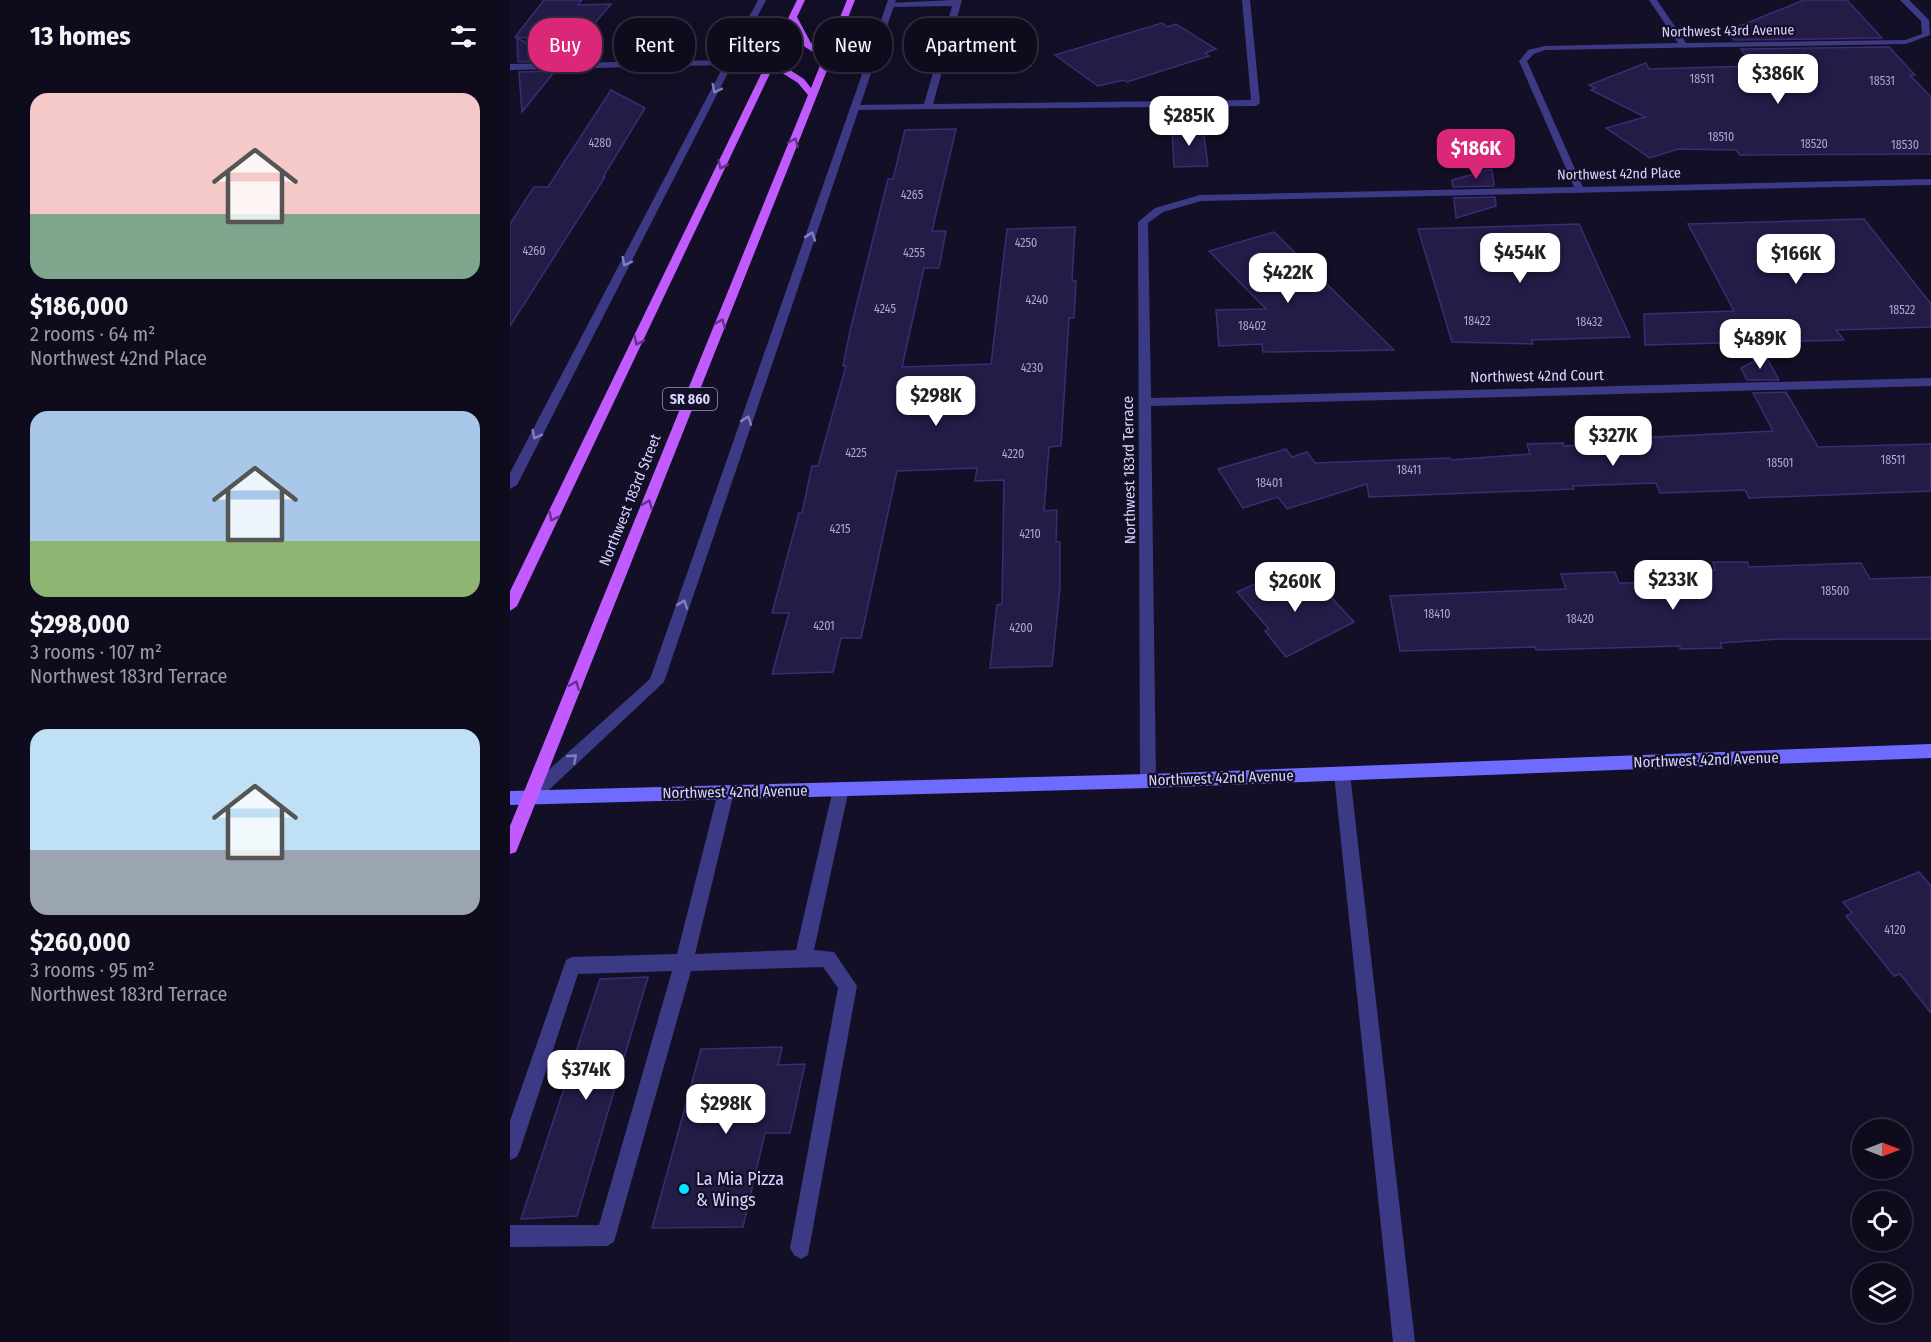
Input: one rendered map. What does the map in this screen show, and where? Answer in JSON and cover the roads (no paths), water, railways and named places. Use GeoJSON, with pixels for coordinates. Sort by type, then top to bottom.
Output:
{"type":"FeatureCollection","features":[{"type":"Feature","properties":{"kind":"main road"},"geometry":{"type":"LineString","coordinates":[[793,18],[801,0]]}},
{"type":"Feature","properties":{"kind":"main road","name":"Northwest 183rd Street"},"geometry":{"type":"LineString","coordinates":[[844,18],[851,0]]}},
{"type":"Feature","properties":{"kind":"main road"},"geometry":{"type":"LineString","coordinates":[[802,34],[808,45],[814,49]]}},
{"type":"Feature","properties":{"kind":"main road"},"geometry":{"type":"LineString","coordinates":[[510,606],[767,72]]}},
{"type":"Feature","properties":{"kind":"main road"},"geometry":{"type":"LineString","coordinates":[[787,72],[801,81],[813,95]]}},
{"type":"Feature","properties":{"kind":"main road","name":"Northwest 183rd Street"},"geometry":{"type":"LineString","coordinates":[[510,847],[822,72]]}},
{"type":"Feature","properties":{"kind":"street"},"geometry":{"type":"LineString","coordinates":[[753,18],[762,0]]}},
{"type":"Feature","properties":{"kind":"street"},"geometry":{"type":"LineString","coordinates":[[855,108],[1256,103],[1245,0]]}},
{"type":"Feature","properties":{"kind":"street"},"geometry":{"type":"LineString","coordinates":[[1653,0],[1684,46]]}},
{"type":"Feature","properties":{"kind":"street","name":"Northwest 43rd Avenue"},"geometry":{"type":"LineString","coordinates":[[1579,188],[1523,61],[1531,52],[1545,48],[1906,42],[1926,35],[1924,20],[1904,0]]}},
{"type":"Feature","properties":{"kind":"street"},"geometry":{"type":"LineString","coordinates":[[886,18],[891,2],[958,2],[928,107]]}},
{"type":"Feature","properties":{"kind":"street"},"geometry":{"type":"LineString","coordinates":[[510,68],[707,64]]}},
{"type":"Feature","properties":{"kind":"street"},"geometry":{"type":"LineString","coordinates":[[510,486],[724,72]]}},
{"type":"Feature","properties":{"kind":"street"},"geometry":{"type":"LineString","coordinates":[[530,797],[656,682],[868,72]]}},
{"type":"Feature","properties":{"kind":"street","name":"Northwest 42nd Place"},"geometry":{"type":"LineString","coordinates":[[1200,198],[1931,182]]}},
{"type":"Feature","properties":{"kind":"street","name":"Northwest 183rd Terrace"},"geometry":{"type":"LineString","coordinates":[[1148,781],[1143,222],[1159,210],[1200,198]]}},
{"type":"Feature","properties":{"kind":"street","name":"Northwest 42nd Court"},"geometry":{"type":"LineString","coordinates":[[1145,402],[1931,382]]}},
{"type":"Feature","properties":{"kind":"street","name":"Northwest 42nd Avenue"},"geometry":{"type":"LineString","coordinates":[[510,798],[1148,781],[1931,751]]}},
{"type":"Feature","properties":{"kind":"street"},"geometry":{"type":"LineString","coordinates":[[1342,774],[1404,1342]]}},
{"type":"Feature","properties":{"kind":"street"},"geometry":{"type":"LineString","coordinates":[[803,959],[841,789]]}},
{"type":"Feature","properties":{"kind":"street"},"geometry":{"type":"LineString","coordinates":[[510,1236],[607,1235],[684,963],[726,792]]}},
{"type":"Feature","properties":{"kind":"street"},"geometry":{"type":"LineString","coordinates":[[510,1150],[572,966],[828,958],[848,986],[801,1248]]}},
{"type":"Feature","properties":{"kind":"place","name":"La Mia Pizza & Wings"},"geometry":{"type":"Point","coordinates":[684,1189]}}]}
